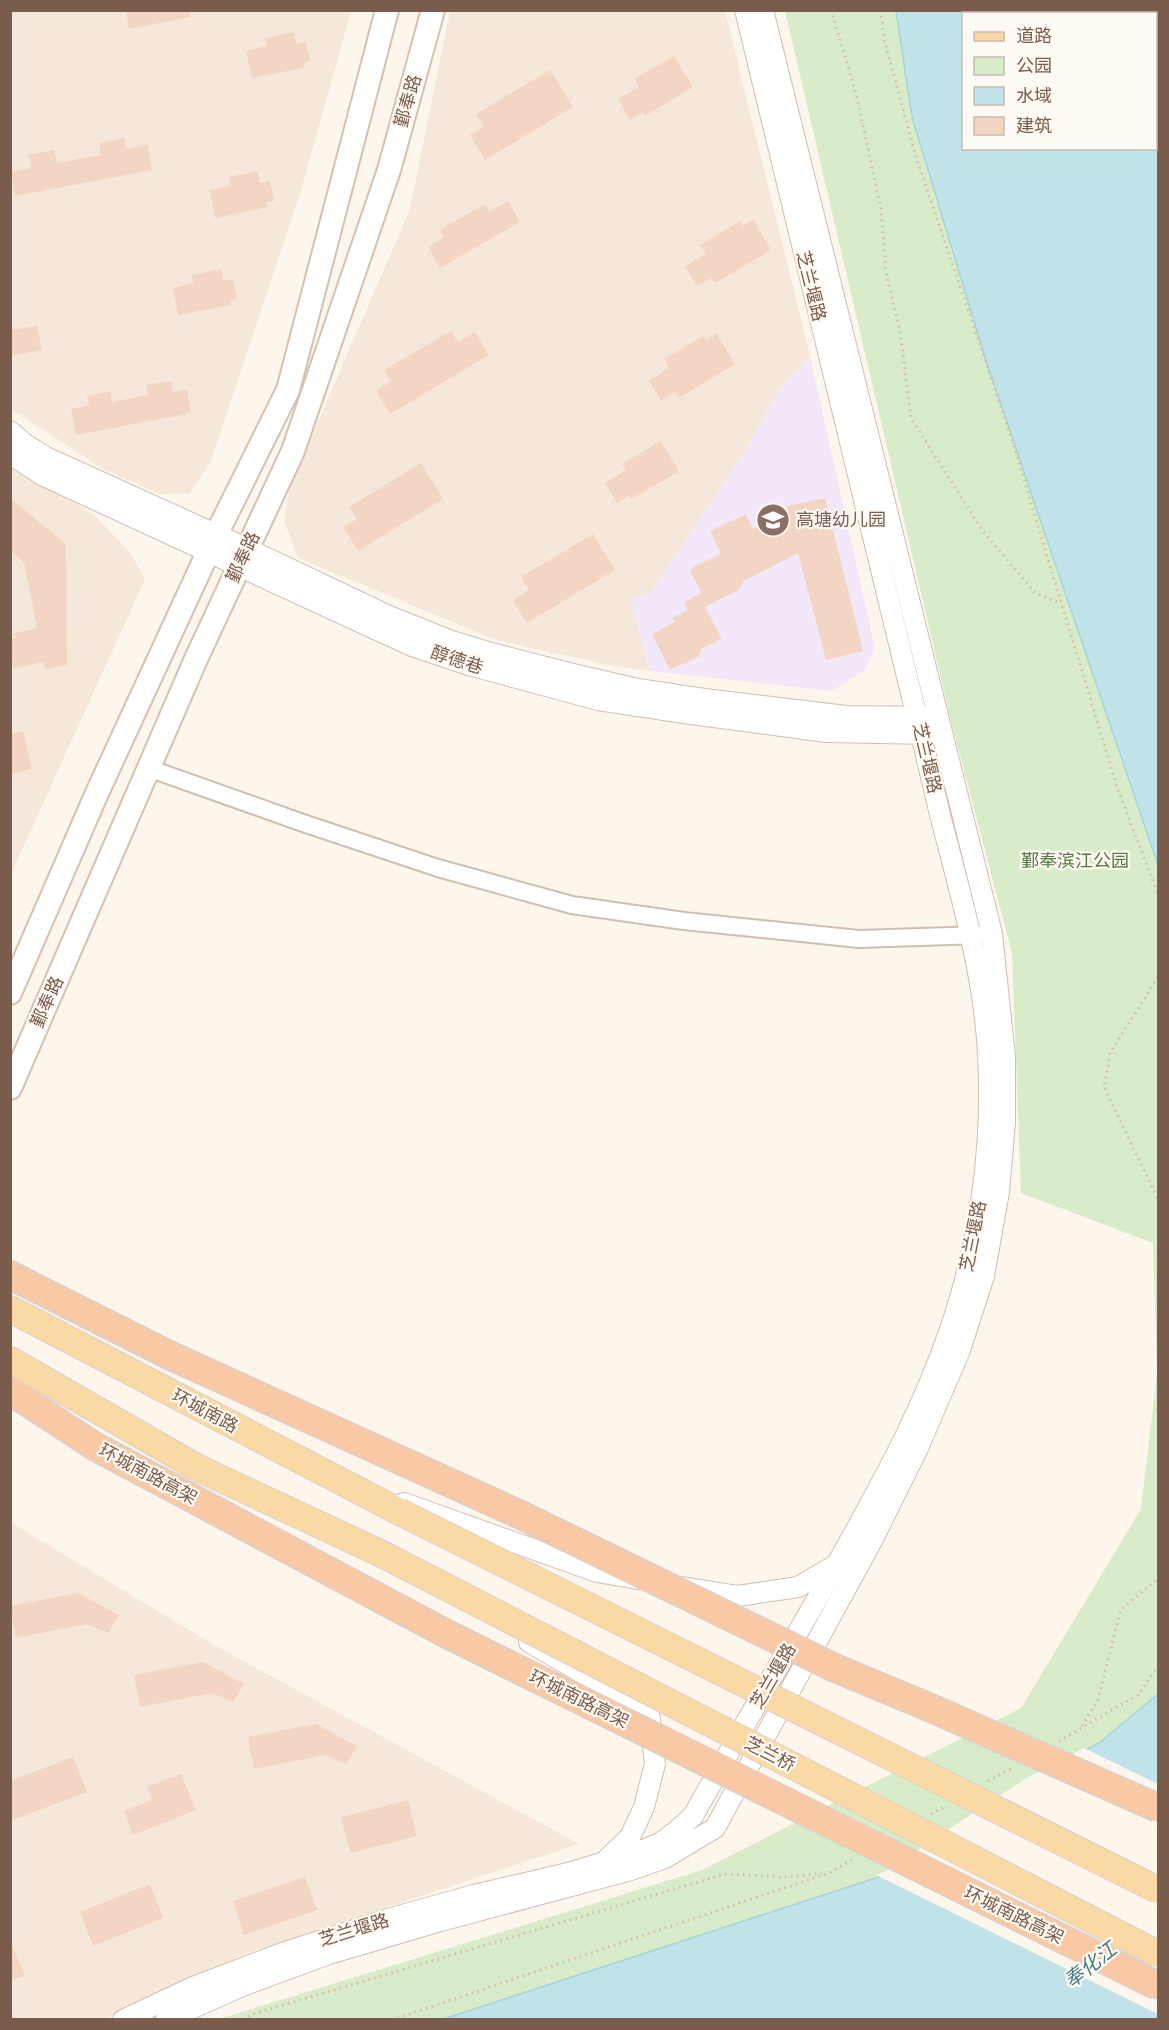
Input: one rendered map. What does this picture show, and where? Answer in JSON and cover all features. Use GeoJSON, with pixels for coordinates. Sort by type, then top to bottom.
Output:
{"type":"FeatureCollection","features":[{"type":"Feature","properties":{"kind":"highway"},"geometry":{"type":"LineString","coordinates":[[10,1275],[169,1355],[477,1494],[835,1668],[1158,1808]]}},
{"type":"Feature","properties":{"kind":"highway","name":"环城南路高架"},"geometry":{"type":"LineString","coordinates":[[10,1391],[96,1447],[445,1633],[1158,1986]]}},
{"type":"Feature","properties":{"kind":"main road","name":"鄞奉路"},"geometry":{"type":"LineString","coordinates":[[10,993],[97,793],[213,544],[288,390],[387,10]]}},
{"type":"Feature","properties":{"kind":"main road","name":"鄞奉路"},"geometry":{"type":"LineString","coordinates":[[10,1088],[148,768],[293,451],[388,170],[433,10]]}},
{"type":"Feature","properties":{"kind":"main road","name":"环城南路"},"geometry":{"type":"LineString","coordinates":[[10,1309],[330,1477],[1158,1890]]}},
{"type":"Feature","properties":{"kind":"main road"},"geometry":{"type":"LineString","coordinates":[[10,1360],[198,1468],[382,1554]]}},
{"type":"Feature","properties":{"kind":"main road","name":"芝兰桥"},"geometry":{"type":"LineString","coordinates":[[382,1554],[1158,1954]]}},
{"type":"Feature","properties":{"kind":"street","name":"芝兰堰路"},"geometry":{"type":"LineString","coordinates":[[123,2019],[193,1987],[293,1949],[452,1901],[641,1851],[660,1843],[675,1832],[693,1816],[837,1564],[918,1409],[943,1346],[964,1281],[979,1212],[987,1145],[988,1086],[982,996],[970,935],[745,10]]}},
{"type":"Feature","properties":{"kind":"street","name":"芝兰堰路"},"geometry":{"type":"LineString","coordinates":[[166,2019],[242,1986],[329,1954],[631,1870],[665,1858],[715,1828],[873,1539],[918,1448],[959,1353],[984,1275],[999,1192],[1005,1122],[1005,1057],[992,934],[763,10]]}},
{"type":"Feature","properties":{"kind":"street","name":"醇德巷"},"geometry":{"type":"LineString","coordinates":[[10,430],[46,457],[213,544]]}},
{"type":"Feature","properties":{"kind":"street","name":"醇德巷"},"geometry":{"type":"LineString","coordinates":[[10,454],[44,476],[243,557],[412,646],[525,681],[598,700],[826,732],[919,725],[939,726]]}},
{"type":"Feature","properties":{"kind":"street"},"geometry":{"type":"LineString","coordinates":[[148,768],[303,824],[438,868],[572,905],[684,921],[859,939],[992,934]]}},
{"type":"Feature","properties":{"kind":"street"},"geometry":{"type":"LineString","coordinates":[[330,1477],[597,1572],[738,1596],[798,1587],[837,1564]]}},
{"type":"Feature","properties":{"kind":"street"},"geometry":{"type":"LineString","coordinates":[[382,1554],[649,1712],[655,1764],[644,1807],[630,1838],[604,1862]]}},
{"type":"Feature","properties":{"kind":"path"},"geometry":{"type":"LineString","coordinates":[[831,10],[856,93],[881,209],[886,272],[900,332],[911,418],[982,530],[1035,593],[1061,603]]}},
{"type":"Feature","properties":{"kind":"path"},"geometry":{"type":"LineString","coordinates":[[880,10],[884,39],[916,157],[1008,427],[1118,790],[1158,894]]}},
{"type":"Feature","properties":{"kind":"path"},"geometry":{"type":"LineString","coordinates":[[1158,977],[1110,1053],[1104,1087],[1158,1199]]}},
{"type":"Feature","properties":{"kind":"path"},"geometry":{"type":"LineString","coordinates":[[1158,1579],[1121,1609],[1098,1700],[1081,1728],[1138,1695],[1158,1666]]}},
{"type":"Feature","properties":{"kind":"path"},"geometry":{"type":"LineString","coordinates":[[243,2019],[253,2014],[725,1874],[786,1876],[830,1873],[392,2019]]}},
{"type":"Feature","properties":{"kind":"shaded area"},"geometry":{"type":"Polygon","coordinates":[[[10,11],[351,11],[301,190],[210,463],[190,493],[160,494],[103,469],[11,409],[10,11]]]}},
{"type":"Feature","properties":{"kind":"shaded area"},"geometry":{"type":"Polygon","coordinates":[[[450,11],[725,11],[810,356],[779,390],[747,448],[651,592],[631,600],[650,671],[604,664],[496,640],[298,558],[284,521],[289,489],[410,209],[450,11]]]}},
{"type":"Feature","properties":{"kind":"shaded area","name":"高塘幼儿园"},"geometry":{"type":"Polygon","coordinates":[[[810,356],[875,648],[865,670],[832,691],[650,671],[631,600],[651,591],[747,448],[779,390],[810,356]]]}},
{"type":"Feature","properties":{"kind":"shaded area"},"geometry":{"type":"Polygon","coordinates":[[[11,458],[95,516],[130,552],[145,579],[11,874],[11,458]]]}},
{"type":"Feature","properties":{"kind":"shaded area"},"geometry":{"type":"Polygon","coordinates":[[[10,1522],[214,1645],[579,1844],[250,1952],[106,2019],[11,2019],[10,1522]]]}},
{"type":"Feature","properties":{"kind":"green space","name":"鄞奉滨江公园"},"geometry":{"type":"Polygon","coordinates":[[[785,11],[899,11],[1158,845],[1158,1696],[1120,1740],[827,1905],[457,2019],[216,2020],[702,1870],[1021,1708],[1141,1509],[1157,1373],[1153,1243],[1021,1193],[1012,953],[950,717],[785,11]]]}},
{"type":"Feature","properties":{"kind":"water"},"geometry":{"type":"Polygon","coordinates":[[[896,11],[1158,11],[1158,865],[986,361],[912,117],[896,11]]]}},
{"type":"Feature","properties":{"kind":"water","name":"奉化江"},"geometry":{"type":"Polygon","coordinates":[[[1158,1694],[1158,2019],[440,2020],[888,1874],[1029,1779],[1099,1743],[1158,1694]]]}},
{"type":"Feature","properties":{"kind":"pier"},"geometry":{"type":"Polygon","coordinates":[[[1084,1748],[1158,1784],[1158,2014],[876,1875],[886,1871],[1028,1777],[1084,1748]]]}},
{"type":"Feature","properties":{"kind":"building"},"geometry":{"type":"Polygon","coordinates":[[[126,10],[190,10],[190,17],[129,29],[126,10]]]}},
{"type":"Feature","properties":{"kind":"building"},"geometry":{"type":"Polygon","coordinates":[[[294,32],[296,44],[306,42],[310,61],[303,63],[304,68],[252,78],[246,51],[267,46],[265,38],[294,32]]]}},
{"type":"Feature","properties":{"kind":"building"},"geometry":{"type":"Polygon","coordinates":[[[674,56],[693,87],[645,116],[643,112],[630,120],[618,99],[639,87],[634,79],[674,56]]]}},
{"type":"Feature","properties":{"kind":"building"},"geometry":{"type":"Polygon","coordinates":[[[550,70],[573,107],[485,160],[470,135],[484,127],[476,114],[550,70]]]}},
{"type":"Feature","properties":{"kind":"building"},"geometry":{"type":"Polygon","coordinates":[[[124,138],[126,149],[148,145],[152,170],[15,196],[11,172],[31,168],[29,155],[54,150],[57,163],[101,155],[99,143],[124,138]]]}},
{"type":"Feature","properties":{"kind":"building"},"geometry":{"type":"Polygon","coordinates":[[[258,171],[260,183],[270,181],[274,201],[267,202],[268,207],[215,218],[210,190],[231,186],[229,177],[258,171]]]}},
{"type":"Feature","properties":{"kind":"building"},"geometry":{"type":"Polygon","coordinates":[[[508,201],[520,222],[440,268],[428,247],[444,237],[440,230],[485,204],[489,212],[508,201]]]}},
{"type":"Feature","properties":{"kind":"building"},"geometry":{"type":"Polygon","coordinates":[[[753,219],[771,250],[715,283],[712,278],[697,286],[685,266],[706,254],[700,245],[740,221],[743,226],[753,219]]]}},
{"type":"Feature","properties":{"kind":"building"},"geometry":{"type":"Polygon","coordinates":[[[221,269],[223,281],[233,279],[237,299],[230,300],[231,305],[178,315],[173,288],[193,283],[192,275],[221,269]]]}},
{"type":"Feature","properties":{"kind":"building"},"geometry":{"type":"Polygon","coordinates":[[[37,326],[42,350],[10,356],[10,330],[37,326]]]}},
{"type":"Feature","properties":{"kind":"building"},"geometry":{"type":"Polygon","coordinates":[[[451,331],[458,342],[475,332],[489,355],[390,414],[376,390],[391,382],[384,370],[451,331]]]}},
{"type":"Feature","properties":{"kind":"building"},"geometry":{"type":"Polygon","coordinates":[[[717,334],[735,364],[679,398],[675,392],[661,401],[649,381],[669,368],[664,359],[703,336],[706,340],[717,334]]]}},
{"type":"Feature","properties":{"kind":"building"},"geometry":{"type":"Polygon","coordinates":[[[171,381],[173,392],[187,389],[191,413],[76,435],[71,409],[89,405],[87,396],[111,391],[112,402],[148,395],[146,385],[171,381]]]}},
{"type":"Feature","properties":{"kind":"building"},"geometry":{"type":"Polygon","coordinates":[[[660,441],[679,471],[632,499],[629,495],[617,503],[605,483],[626,470],[622,464],[660,441]]]}},
{"type":"Feature","properties":{"kind":"building"},"geometry":{"type":"Polygon","coordinates":[[[421,463],[443,499],[358,551],[343,527],[357,519],[349,507],[421,463]]]}},
{"type":"Feature","properties":{"kind":"building"},"geometry":{"type":"Polygon","coordinates":[[[10,498],[66,544],[67,665],[45,669],[44,662],[13,668],[10,639],[16,638],[14,633],[37,628],[24,563],[10,550],[10,498]]]}},
{"type":"Feature","properties":{"kind":"building"},"geometry":{"type":"Polygon","coordinates":[[[825,498],[863,651],[826,660],[798,553],[744,581],[739,590],[705,607],[722,639],[701,649],[700,656],[670,670],[652,634],[675,622],[673,617],[688,610],[684,602],[702,593],[690,571],[695,566],[721,554],[710,531],[746,514],[753,529],[785,512],[788,506],[825,498]]]}},
{"type":"Feature","properties":{"kind":"building"},"geometry":{"type":"Polygon","coordinates":[[[593,534],[615,570],[527,623],[513,600],[529,590],[521,577],[593,534]]]}},
{"type":"Feature","properties":{"kind":"building"},"geometry":{"type":"Polygon","coordinates":[[[23,731],[32,769],[10,774],[10,734],[23,731]]]}},
{"type":"Feature","properties":{"kind":"building"},"geometry":{"type":"Polygon","coordinates":[[[78,1593],[119,1615],[108,1633],[87,1624],[16,1638],[10,1606],[78,1593]]]}},
{"type":"Feature","properties":{"kind":"building"},"geometry":{"type":"Polygon","coordinates":[[[203,1662],[244,1684],[233,1702],[212,1693],[140,1707],[134,1675],[203,1662]]]}},
{"type":"Feature","properties":{"kind":"building"},"geometry":{"type":"Polygon","coordinates":[[[316,1724],[357,1746],[346,1764],[325,1755],[254,1769],[248,1737],[316,1724]]]}},
{"type":"Feature","properties":{"kind":"building"},"geometry":{"type":"Polygon","coordinates":[[[73,1757],[87,1792],[10,1821],[10,1781],[73,1757]]]}},
{"type":"Feature","properties":{"kind":"building"},"geometry":{"type":"Polygon","coordinates":[[[181,1774],[196,1810],[133,1835],[124,1811],[152,1800],[147,1787],[181,1774]]]}},
{"type":"Feature","properties":{"kind":"building"},"geometry":{"type":"Polygon","coordinates":[[[408,1800],[417,1836],[350,1853],[341,1817],[408,1800]]]}},
{"type":"Feature","properties":{"kind":"building"},"geometry":{"type":"Polygon","coordinates":[[[305,1877],[317,1910],[244,1935],[233,1901],[305,1877]]]}},
{"type":"Feature","properties":{"kind":"building"},"geometry":{"type":"Polygon","coordinates":[[[150,1884],[163,1918],[93,1946],[80,1912],[150,1884]]]}},
{"type":"Feature","properties":{"kind":"building"},"geometry":{"type":"Polygon","coordinates":[[[10,1941],[25,1975],[10,1981],[10,1941]]]}},
{"type":"Feature","properties":{"kind":"place","name":"高塘幼儿园"},"geometry":{"type":"Point","coordinates":[773,520]}}]}
